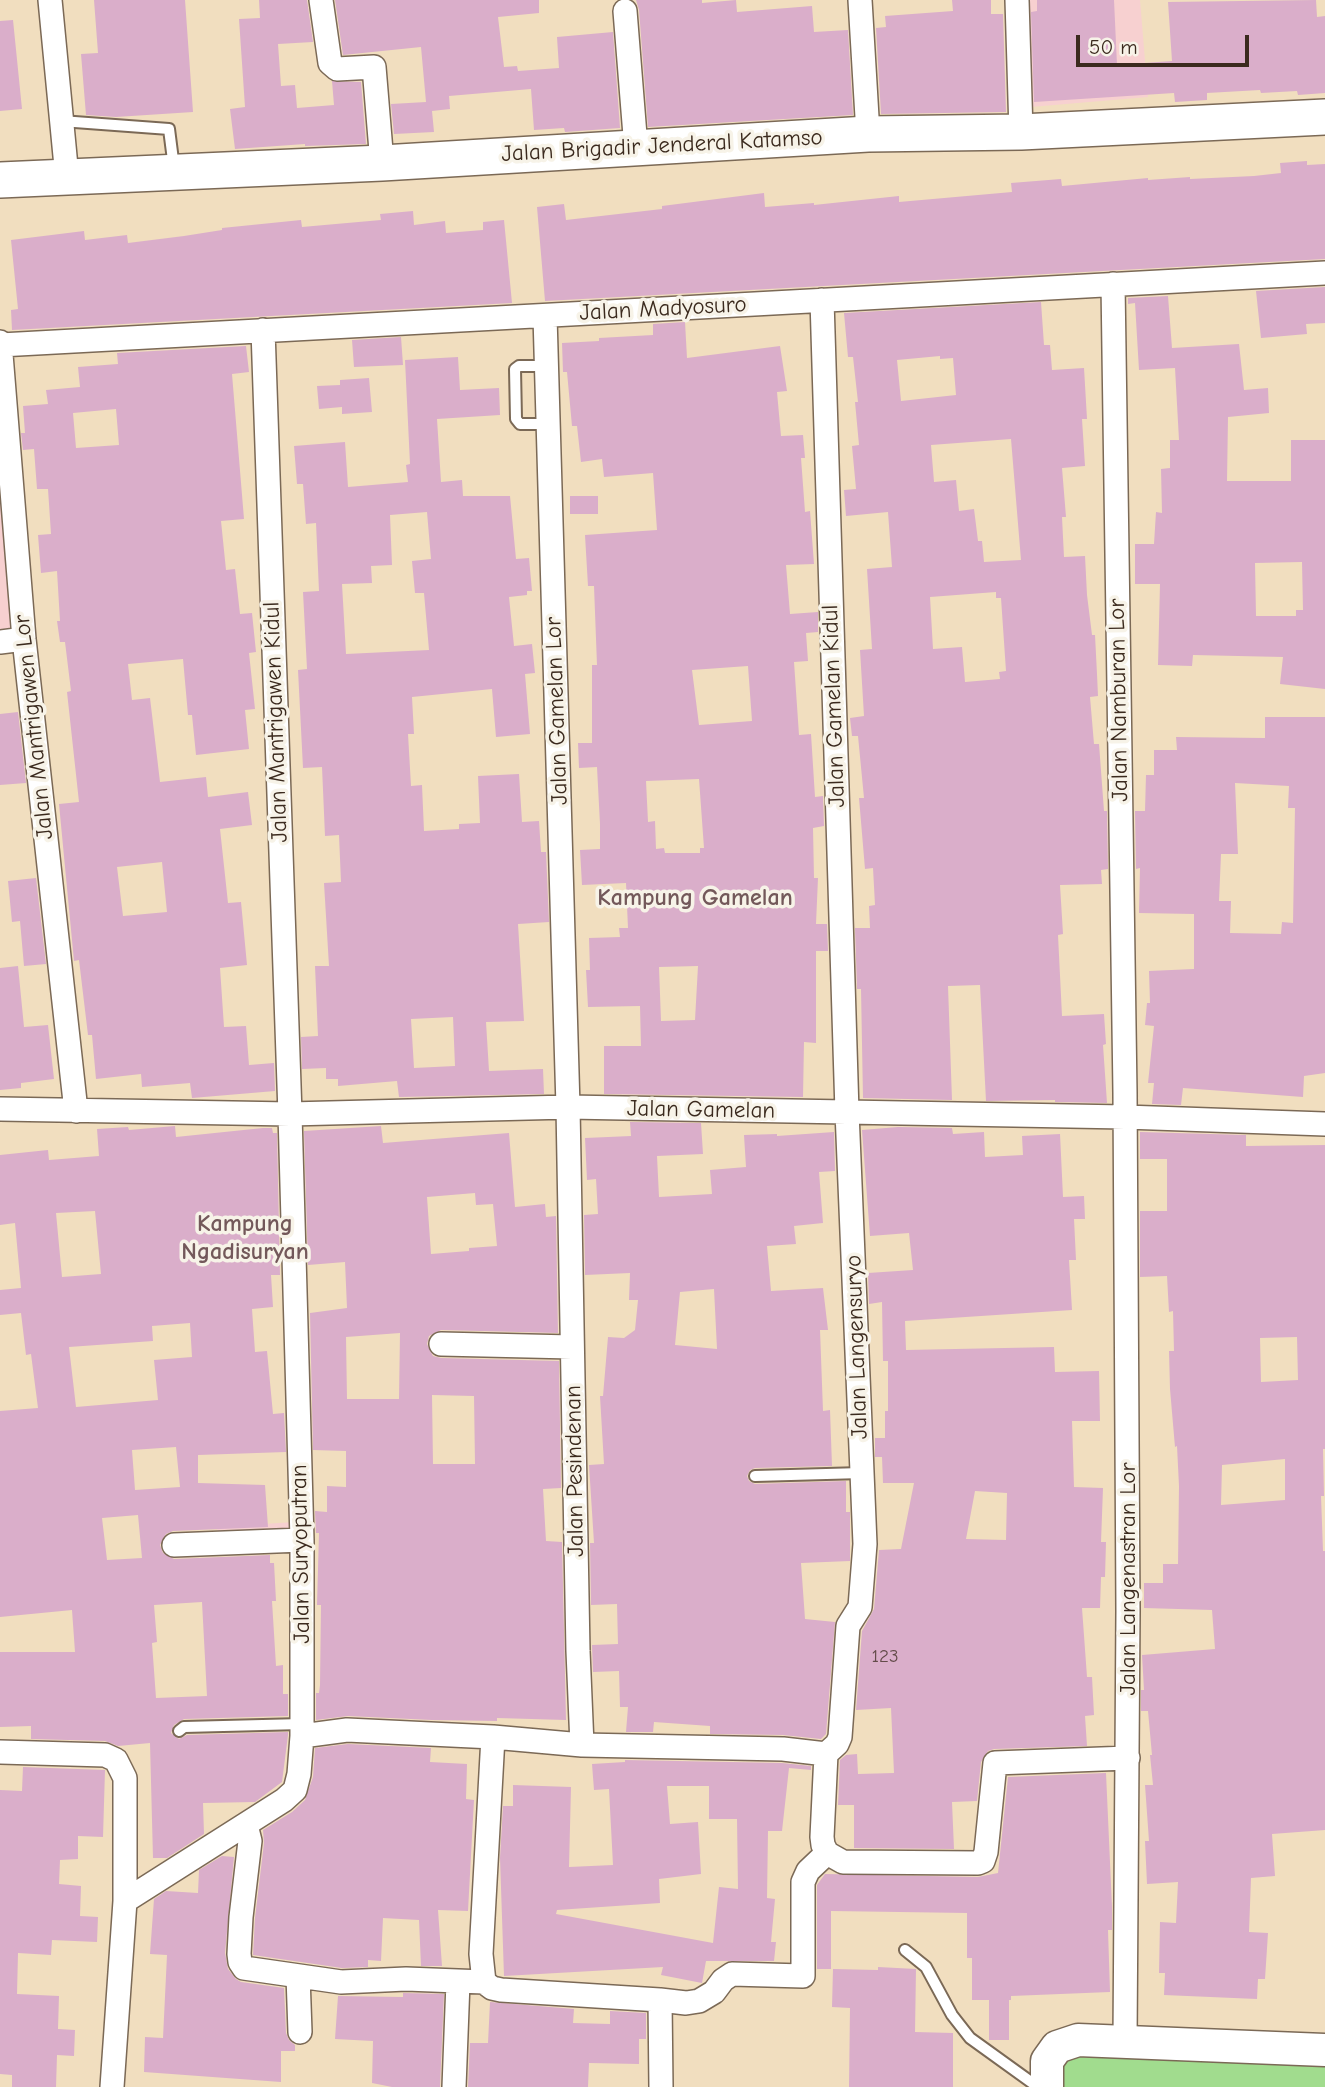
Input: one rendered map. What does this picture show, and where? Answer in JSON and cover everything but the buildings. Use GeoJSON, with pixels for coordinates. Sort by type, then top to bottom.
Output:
{"type":"FeatureCollection","features":[{"type":"Feature","properties":{"kind":"main road","name":"Jalan Brigadir Jenderal Katamso"},"geometry":{"type":"LineString","coordinates":[[0,180],[382,163],[868,134],[1021,132],[1325,117]]}},
{"type":"Feature","properties":{"kind":"street"},"geometry":{"type":"LineString","coordinates":[[50,0],[66,177]]}},
{"type":"Feature","properties":{"kind":"street"},"geometry":{"type":"LineString","coordinates":[[321,0],[330,63],[337,69],[374,67],[382,163]]}},
{"type":"Feature","properties":{"kind":"street"},"geometry":{"type":"LineString","coordinates":[[860,0],[868,134]]}},
{"type":"Feature","properties":{"kind":"street"},"geometry":{"type":"LineString","coordinates":[[1017,0],[1021,132]]}},
{"type":"Feature","properties":{"kind":"street"},"geometry":{"type":"LineString","coordinates":[[625,11],[636,148]]}},
{"type":"Feature","properties":{"kind":"street","name":"Jalan Madyosuro"},"geometry":{"type":"LineString","coordinates":[[0,344],[1325,273]]}},
{"type":"Feature","properties":{"kind":"street","name":"Jalan Namburan Lor"},"geometry":{"type":"LineString","coordinates":[[1113,284],[1125,1117]]}},
{"type":"Feature","properties":{"kind":"street","name":"Jalan Gamelan Kidul"},"geometry":{"type":"LineString","coordinates":[[822,300],[847,1112]]}},
{"type":"Feature","properties":{"kind":"street","name":"Jalan Gamelan Lor"},"geometry":{"type":"LineString","coordinates":[[545,316],[568,1107]]}},
{"type":"Feature","properties":{"kind":"street","name":"Jalan Mantrigawen Kidul"},"geometry":{"type":"LineString","coordinates":[[262,330],[290,1114]]}},
{"type":"Feature","properties":{"kind":"street","name":"Jalan Mantrigawen Lor"},"geometry":{"type":"LineString","coordinates":[[0,344],[24,639],[76,1111]]}},
{"type":"Feature","properties":{"kind":"street"},"geometry":{"type":"LineString","coordinates":[[0,642],[24,639]]}},
{"type":"Feature","properties":{"kind":"street","name":"Jalan Gamelan"},"geometry":{"type":"LineString","coordinates":[[0,1109],[290,1114],[568,1107],[1125,1117],[1325,1124]]}},
{"type":"Feature","properties":{"kind":"street","name":"Jalan Pesindenan"},"geometry":{"type":"LineString","coordinates":[[568,1107],[582,1745]]}},
{"type":"Feature","properties":{"kind":"street","name":"Jalan Langensuryo"},"geometry":{"type":"LineString","coordinates":[[826,1754],[837,1745],[840,1737],[848,1626],[860,1607],[865,1544],[847,1112]]}},
{"type":"Feature","properties":{"kind":"street","name":"Jalan Suryoputran"},"geometry":{"type":"LineString","coordinates":[[125,1901],[284,1800],[295,1790],[299,1774],[302,1730],[302,1540],[290,1114]]}},
{"type":"Feature","properties":{"kind":"street","name":"Jalan Langenastran Lor"},"geometry":{"type":"LineString","coordinates":[[1125,1117],[1128,1758],[1125,2041]]}},
{"type":"Feature","properties":{"kind":"street"},"geometry":{"type":"LineString","coordinates":[[441,1345],[572,1347]]}},
{"type":"Feature","properties":{"kind":"street"},"geometry":{"type":"LineString","coordinates":[[174,1545],[302,1540]]}},
{"type":"Feature","properties":{"kind":"street"},"geometry":{"type":"LineString","coordinates":[[302,1730],[493,1737],[582,1745],[767,1749],[826,1754],[822,1837],[827,1853],[843,1862],[978,1863],[983,1861],[986,1852],[995,1763],[1128,1758]]}},
{"type":"Feature","properties":{"kind":"street"},"geometry":{"type":"LineString","coordinates":[[484,1982],[481,1954],[493,1737]]}},
{"type":"Feature","properties":{"kind":"street"},"geometry":{"type":"LineString","coordinates":[[0,1752],[105,1755],[116,1760],[125,1778],[125,1901],[112,2087]]}},
{"type":"Feature","properties":{"kind":"street"},"geometry":{"type":"LineString","coordinates":[[246,1825],[250,1841],[241,1917],[240,1962],[244,1968],[341,1982],[407,1979],[484,1982],[501,1990],[686,2003],[699,2001],[714,1992],[732,1973],[803,1976],[803,1882],[808,1871],[827,1853]]}},
{"type":"Feature","properties":{"kind":"street"},"geometry":{"type":"LineString","coordinates":[[298,1976],[300,2032]]}},
{"type":"Feature","properties":{"kind":"street"},"geometry":{"type":"LineString","coordinates":[[454,2087],[458,1982]]}},
{"type":"Feature","properties":{"kind":"street"},"geometry":{"type":"LineString","coordinates":[[660,2000],[661,2087]]}},
{"type":"Feature","properties":{"kind":"street"},"geometry":{"type":"LineString","coordinates":[[1047,2087],[1047,2061],[1058,2047],[1078,2040],[1325,2050]]}},
{"type":"Feature","properties":{"kind":"lane"},"geometry":{"type":"LineString","coordinates":[[61,121],[169,129],[175,173]]}},
{"type":"Feature","properties":{"kind":"lane"},"geometry":{"type":"LineString","coordinates":[[548,366],[519,366],[515,369],[518,423],[549,424]]}},
{"type":"Feature","properties":{"kind":"lane"},"geometry":{"type":"LineString","coordinates":[[755,1476],[862,1473]]}},
{"type":"Feature","properties":{"kind":"lane"},"geometry":{"type":"LineString","coordinates":[[179,1731],[184,1727],[302,1730]]}},
{"type":"Feature","properties":{"kind":"lane"},"geometry":{"type":"LineString","coordinates":[[905,1950],[926,1966],[952,2015],[970,2038],[1038,2087]]}},
{"type":"Feature","properties":{"kind":"shaded area"},"geometry":{"type":"Polygon","coordinates":[[[1011,0],[1140,0],[1148,97],[1019,108],[1011,0]]]}},
{"type":"Feature","properties":{"kind":"shaded area"},"geometry":{"type":"Polygon","coordinates":[[[0,497],[5,497],[16,638],[0,639],[0,497]]]}},
{"type":"Feature","properties":{"kind":"shaded area"},"geometry":{"type":"Polygon","coordinates":[[[294,1522],[295,1540],[218,1545],[217,1527],[294,1522]]]}},
{"type":"Feature","properties":{"kind":"green space"},"geometry":{"type":"Polygon","coordinates":[[[1082,2052],[1325,2066],[1325,2087],[1057,2087],[1064,2058],[1082,2052]]]}},
{"type":"Feature","properties":{"kind":"district","name":"Kampung Gamelan"},"geometry":{"type":"Point","coordinates":[695,898]}},
{"type":"Feature","properties":{"kind":"district","name":"Kampung Ngadisuryan"},"geometry":{"type":"Point","coordinates":[245,1238]}}]}
